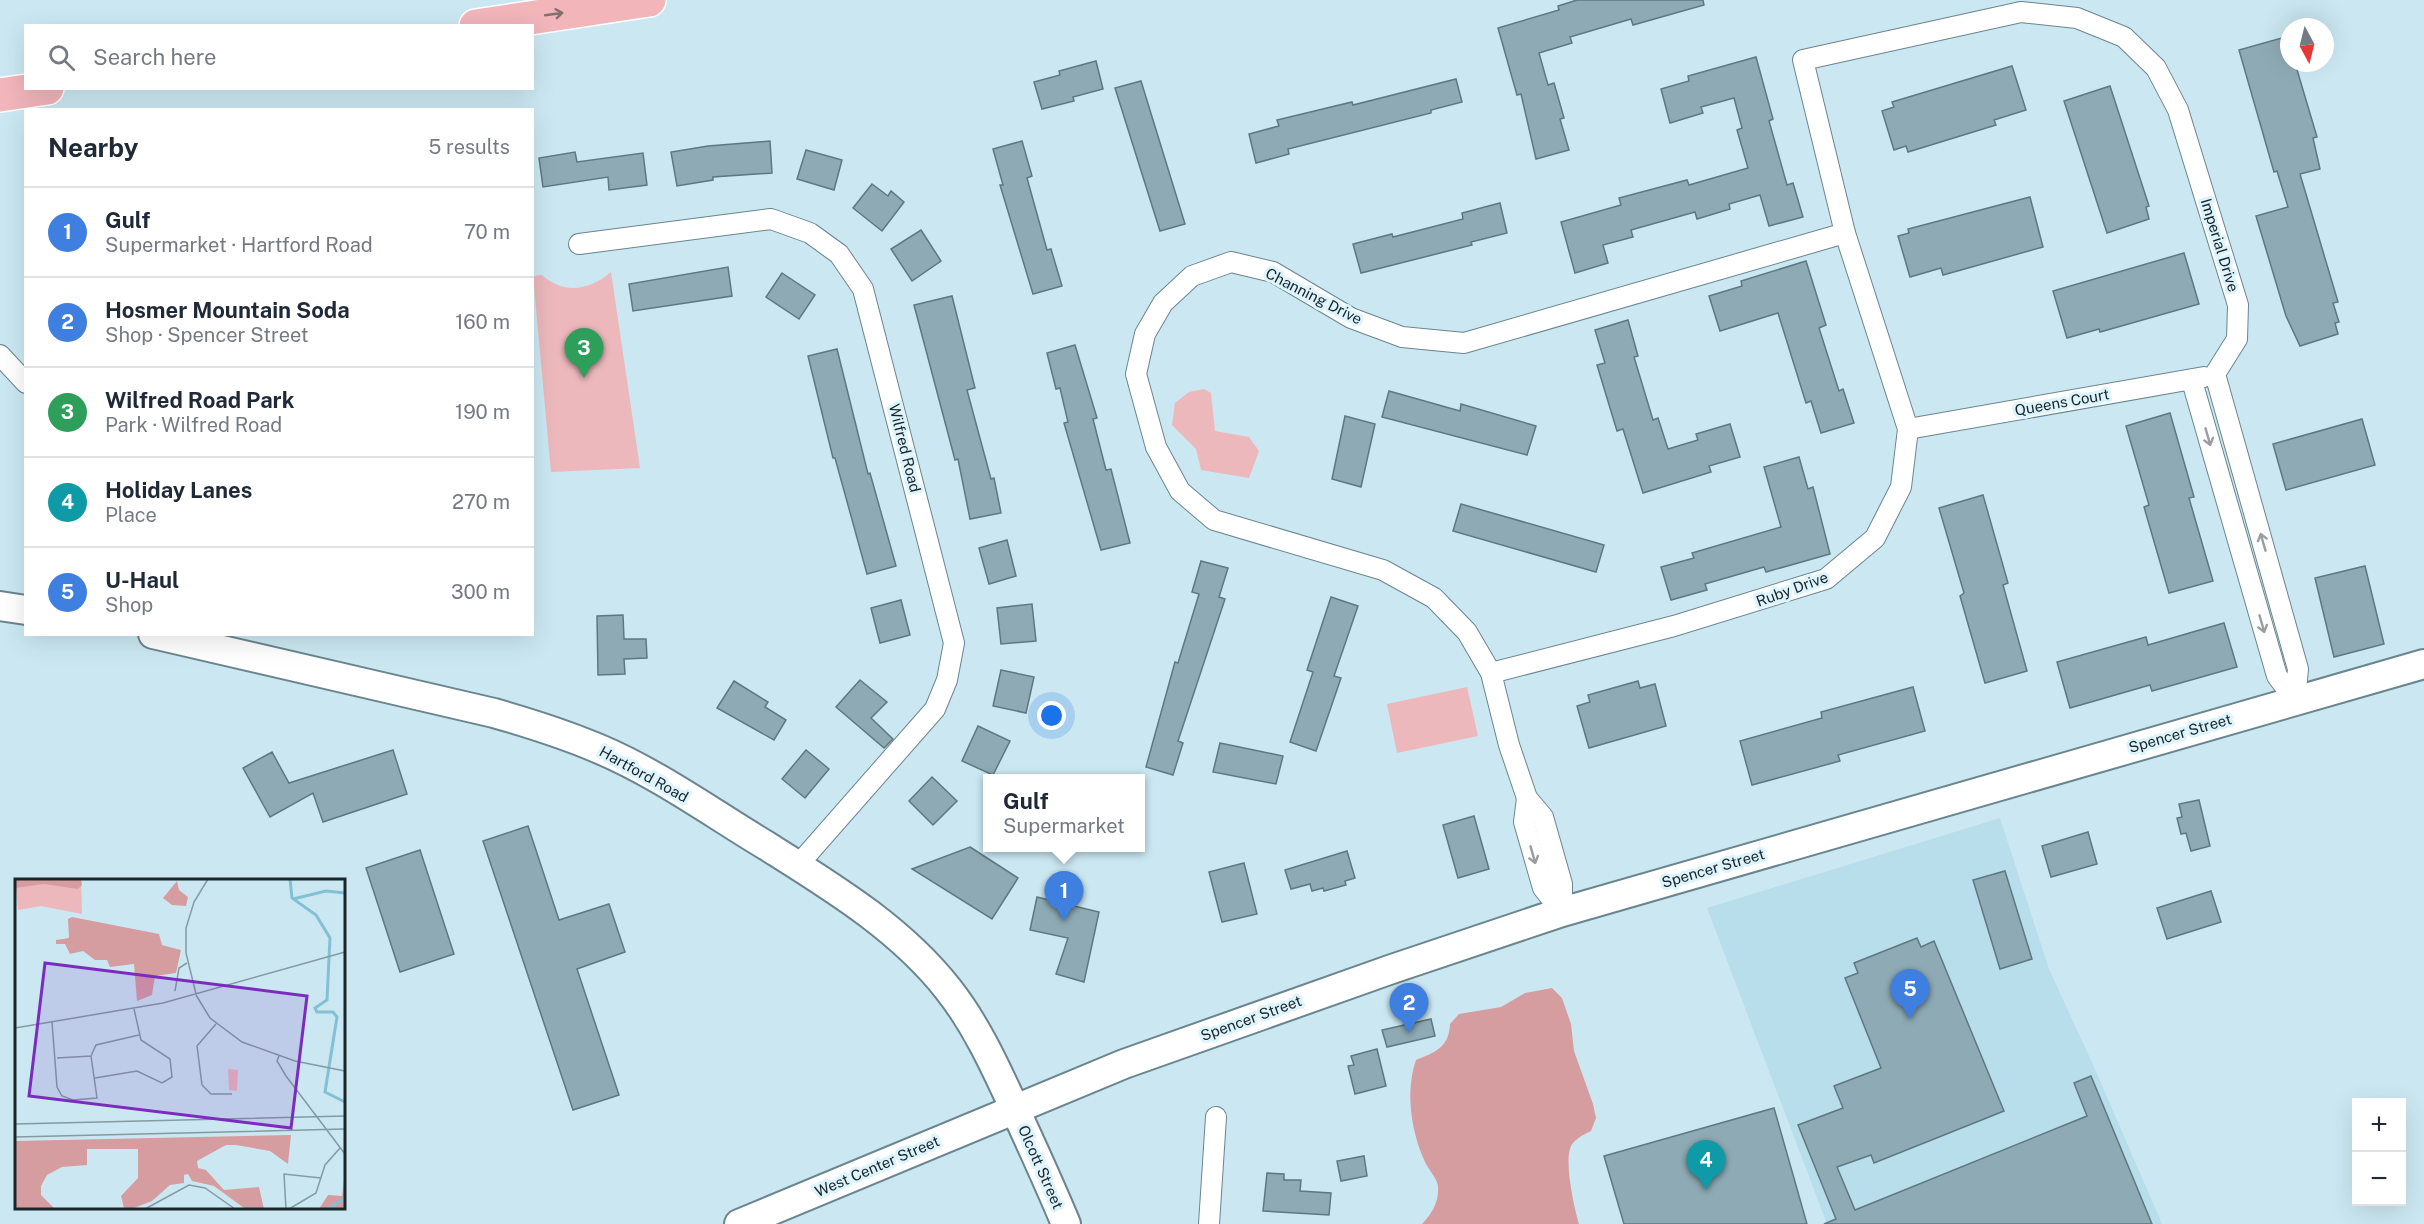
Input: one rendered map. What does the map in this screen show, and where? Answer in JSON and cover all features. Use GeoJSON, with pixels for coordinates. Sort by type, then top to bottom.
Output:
{"type":"FeatureCollection","features":[{"type":"Feature","properties":{"kind":"highway"},"geometry":{"type":"LineString","coordinates":[[489,24],[650,0]]}},
{"type":"Feature","properties":{"kind":"highway"},"geometry":{"type":"LineString","coordinates":[[0,95],[34,90]]}},
{"type":"Feature","properties":{"kind":"main road"},"geometry":{"type":"LineString","coordinates":[[0,606],[24,610]]}},
{"type":"Feature","properties":{"kind":"main road","name":"Hartford Road"},"geometry":{"type":"LineString","coordinates":[[196,637],[494,713],[599,749],[654,777],[865,910],[914,950],[949,990],[988,1051],[1015,1110]]}},
{"type":"Feature","properties":{"kind":"main road","name":"Spencer Street"},"geometry":{"type":"LineString","coordinates":[[1015,1110],[1124,1064],[1313,995],[1562,912],[2424,664]]}},
{"type":"Feature","properties":{"kind":"main road","name":"West Center Street"},"geometry":{"type":"LineString","coordinates":[[739,1224],[1015,1110]]}},
{"type":"Feature","properties":{"kind":"main road","name":"Olcott Street"},"geometry":{"type":"LineString","coordinates":[[1015,1110],[1038,1155],[1066,1224]]}},
{"type":"Feature","properties":{"kind":"street","name":"Imperial Drive"},"geometry":{"type":"LineString","coordinates":[[1845,233],[1803,60],[2021,12],[2081,20],[2124,37],[2156,68],[2178,110],[2238,305],[2237,339],[2215,374]]}},
{"type":"Feature","properties":{"kind":"street","name":"Wilfred Road"},"geometry":{"type":"LineString","coordinates":[[579,244],[771,219],[810,233],[839,254],[863,289],[954,643],[947,680],[935,709],[798,866]]}},
{"type":"Feature","properties":{"kind":"street","name":"Ruby Drive"},"geometry":{"type":"LineString","coordinates":[[1491,673],[1674,626],[1826,579],[1875,538],[1901,487],[1908,429],[1845,233]]}},
{"type":"Feature","properties":{"kind":"street","name":"Channing Drive"},"geometry":{"type":"LineString","coordinates":[[1562,912],[1562,884],[1543,817],[1527,798],[1509,745],[1491,673],[1467,632],[1434,598],[1383,570],[1214,520],[1180,491],[1156,447],[1136,374],[1144,334],[1162,303],[1192,276],[1231,262],[1273,272],[1351,318],[1402,337],[1464,343],[1845,233]]}},
{"type":"Feature","properties":{"kind":"street"},"geometry":{"type":"LineString","coordinates":[[0,355],[24,381]]}},
{"type":"Feature","properties":{"kind":"street","name":"Queens Court"},"geometry":{"type":"LineString","coordinates":[[1908,429],[2192,381],[2215,374]]}},
{"type":"Feature","properties":{"kind":"street"},"geometry":{"type":"LineString","coordinates":[[2215,374],[2298,669],[2295,700]]}},
{"type":"Feature","properties":{"kind":"street"},"geometry":{"type":"LineString","coordinates":[[2192,381],[2277,676],[2295,700]]}},
{"type":"Feature","properties":{"kind":"street"},"geometry":{"type":"LineString","coordinates":[[1209,1224],[1216,1117]]}},
{"type":"Feature","properties":{"kind":"shaded area"},"geometry":{"type":"Polygon","coordinates":[[[611,272],[640,468],[551,472],[534,276],[542,275],[559,286],[568,288],[586,286],[611,272]]]}},
{"type":"Feature","properties":{"kind":"shaded area"},"geometry":{"type":"Polygon","coordinates":[[[1204,389],[1211,393],[1215,431],[1249,437],[1259,451],[1249,478],[1201,470],[1196,449],[1172,425],[1175,403],[1189,392],[1204,389]]]}},
{"type":"Feature","properties":{"kind":"shaded area"},"geometry":{"type":"Polygon","coordinates":[[[1467,687],[1478,736],[1397,753],[1387,704],[1467,687]]]}},
{"type":"Feature","properties":{"kind":"shaded area"},"geometry":{"type":"Polygon","coordinates":[[[2000,818],[2049,969],[2162,1224],[1827,1224],[1707,908],[2000,818]]]}},
{"type":"Feature","properties":{"kind":"shaded area"},"geometry":{"type":"Polygon","coordinates":[[[1552,988],[1562,998],[1571,1024],[1574,1051],[1596,1118],[1591,1131],[1578,1138],[1570,1149],[1571,1186],[1579,1224],[1422,1224],[1434,1207],[1438,1187],[1426,1165],[1413,1125],[1410,1098],[1416,1060],[1444,1044],[1450,1024],[1459,1014],[1501,1007],[1525,993],[1552,988]]]}},
{"type":"Feature","properties":{"kind":"building"},"geometry":{"type":"Polygon","coordinates":[[[1577,0],[1703,0],[1704,5],[1633,25],[1631,19],[1570,37],[1572,43],[1539,53],[1548,85],[1554,83],[1564,118],[1560,119],[1569,150],[1536,159],[1521,94],[1517,95],[1498,28],[1559,10],[1558,6],[1577,0]]]}},
{"type":"Feature","properties":{"kind":"building"},"geometry":{"type":"Polygon","coordinates":[[[2280,39],[2280,72],[2298,72],[2317,137],[2313,138],[2320,169],[2300,174],[2338,302],[2333,303],[2339,322],[2335,323],[2338,334],[2300,346],[2286,316],[2256,216],[2288,207],[2277,171],[2274,172],[2239,50],[2280,39]]]}},
{"type":"Feature","properties":{"kind":"building"},"geometry":{"type":"Polygon","coordinates":[[[1756,57],[1773,119],[1769,121],[1787,185],[1793,183],[1803,217],[1769,226],[1760,195],[1729,204],[1730,209],[1697,219],[1695,212],[1631,230],[1633,237],[1603,245],[1608,263],[1575,273],[1561,222],[1621,205],[1619,198],[1687,180],[1689,185],[1748,168],[1737,130],[1742,128],[1734,98],[1701,107],[1703,113],[1670,123],[1661,89],[1689,81],[1688,76],[1756,57]]]}},
{"type":"Feature","properties":{"kind":"building"},"geometry":{"type":"Polygon","coordinates":[[[1096,61],[1103,89],[1073,97],[1074,101],[1042,109],[1034,82],[1060,75],[1059,71],[1096,61]]]}},
{"type":"Feature","properties":{"kind":"building"},"geometry":{"type":"Polygon","coordinates":[[[2012,66],[2026,110],[1994,120],[1996,125],[1908,152],[1906,146],[1894,150],[1882,111],[1894,107],[1892,102],[2012,66]]]}},
{"type":"Feature","properties":{"kind":"building"},"geometry":{"type":"Polygon","coordinates":[[[1456,79],[1462,102],[1431,110],[1431,113],[1288,149],[1289,154],[1256,163],[1249,134],[1279,126],[1277,120],[1352,102],[1353,105],[1456,79]]]}},
{"type":"Feature","properties":{"kind":"building"},"geometry":{"type":"Polygon","coordinates":[[[1141,81],[1185,224],[1160,231],[1115,88],[1141,81]]]}},
{"type":"Feature","properties":{"kind":"building"},"geometry":{"type":"Polygon","coordinates":[[[2110,86],[2149,206],[2146,207],[2149,219],[2107,233],[2064,101],[2110,86]]]}},
{"type":"Feature","properties":{"kind":"building"},"geometry":{"type":"Polygon","coordinates":[[[770,141],[772,173],[713,177],[713,180],[677,186],[671,152],[708,146],[770,141]]]}},
{"type":"Feature","properties":{"kind":"building"},"geometry":{"type":"Polygon","coordinates":[[[1022,141],[1032,176],[1027,178],[1047,250],[1051,249],[1062,286],[1033,294],[1000,185],[1003,185],[993,149],[1022,141]]]}},
{"type":"Feature","properties":{"kind":"building"},"geometry":{"type":"Polygon","coordinates":[[[806,150],[842,160],[834,190],[797,179],[806,150]]]}},
{"type":"Feature","properties":{"kind":"building"},"geometry":{"type":"Polygon","coordinates":[[[575,152],[577,162],[643,153],[647,185],[609,190],[608,177],[543,187],[539,158],[575,152]]]}},
{"type":"Feature","properties":{"kind":"building"},"geometry":{"type":"Polygon","coordinates":[[[872,184],[888,196],[891,191],[904,202],[882,231],[853,208],[872,184]]]}},
{"type":"Feature","properties":{"kind":"building"},"geometry":{"type":"Polygon","coordinates":[[[2030,197],[2043,247],[1943,275],[1941,268],[1910,277],[1898,236],[1909,233],[1908,229],[2030,197]]]}},
{"type":"Feature","properties":{"kind":"building"},"geometry":{"type":"Polygon","coordinates":[[[1500,203],[1507,233],[1471,242],[1472,245],[1361,273],[1353,244],[1392,234],[1393,237],[1463,219],[1462,213],[1500,203]]]}},
{"type":"Feature","properties":{"kind":"building"},"geometry":{"type":"Polygon","coordinates":[[[921,230],[941,261],[912,281],[891,249],[921,230]]]}},
{"type":"Feature","properties":{"kind":"building"},"geometry":{"type":"Polygon","coordinates":[[[2184,253],[2199,304],[2100,332],[2099,329],[2067,338],[2053,291],[2184,253]]]}},
{"type":"Feature","properties":{"kind":"building"},"geometry":{"type":"Polygon","coordinates":[[[1806,261],[1826,325],[1819,328],[1839,391],[1843,389],[1854,423],[1821,433],[1811,401],[1806,403],[1778,313],[1720,331],[1709,296],[1742,286],[1741,281],[1806,261]]]}},
{"type":"Feature","properties":{"kind":"building"},"geometry":{"type":"Polygon","coordinates":[[[728,267],[732,296],[633,311],[629,284],[728,267]]]}},
{"type":"Feature","properties":{"kind":"building"},"geometry":{"type":"Polygon","coordinates":[[[782,273],[815,295],[799,319],[766,297],[782,273]]]}},
{"type":"Feature","properties":{"kind":"building"},"geometry":{"type":"Polygon","coordinates":[[[952,296],[975,388],[967,390],[991,479],[994,478],[1001,513],[970,519],[958,459],[955,460],[914,305],[952,296]]]}},
{"type":"Feature","properties":{"kind":"building"},"geometry":{"type":"Polygon","coordinates":[[[1628,320],[1638,356],[1634,357],[1653,420],[1658,418],[1668,449],[1698,440],[1696,434],[1730,424],[1740,457],[1709,466],[1711,472],[1643,493],[1623,429],[1617,431],[1597,365],[1605,363],[1595,330],[1628,320]]]}},
{"type":"Feature","properties":{"kind":"building"},"geometry":{"type":"Polygon","coordinates":[[[1075,345],[1097,418],[1093,419],[1106,470],[1111,469],[1130,543],[1101,550],[1064,423],[1068,422],[1060,388],[1056,389],[1047,353],[1075,345]]]}},
{"type":"Feature","properties":{"kind":"building"},"geometry":{"type":"Polygon","coordinates":[[[837,349],[868,474],[870,473],[896,566],[867,574],[835,458],[833,458],[808,356],[837,349]]]}},
{"type":"Feature","properties":{"kind":"building"},"geometry":{"type":"Polygon","coordinates":[[[1389,391],[1460,411],[1461,404],[1536,426],[1527,455],[1382,417],[1389,391]]]}},
{"type":"Feature","properties":{"kind":"building"},"geometry":{"type":"Polygon","coordinates":[[[2170,413],[2194,497],[2189,498],[2213,581],[2169,593],[2144,507],[2149,505],[2126,426],[2170,413]]]}},
{"type":"Feature","properties":{"kind":"building"},"geometry":{"type":"Polygon","coordinates":[[[1345,416],[1375,424],[1361,487],[1332,479],[1345,416]]]}},
{"type":"Feature","properties":{"kind":"building"},"geometry":{"type":"Polygon","coordinates":[[[2362,419],[2375,465],[2286,490],[2273,444],[2362,419]]]}},
{"type":"Feature","properties":{"kind":"building"},"geometry":{"type":"Polygon","coordinates":[[[1799,457],[1808,489],[1813,487],[1830,554],[1766,572],[1764,567],[1705,584],[1707,590],[1671,600],[1661,567],[1694,558],[1692,553],[1781,527],[1764,467],[1799,457]]]}},
{"type":"Feature","properties":{"kind":"building"},"geometry":{"type":"Polygon","coordinates":[[[1983,495],[2008,583],[2003,585],[2027,671],[1985,683],[1960,596],[1964,593],[1939,508],[1983,495]]]}},
{"type":"Feature","properties":{"kind":"building"},"geometry":{"type":"Polygon","coordinates":[[[1461,504],[1604,545],[1596,572],[1453,531],[1461,504]]]}},
{"type":"Feature","properties":{"kind":"building"},"geometry":{"type":"Polygon","coordinates":[[[1007,540],[1016,576],[989,584],[979,548],[1007,540]]]}},
{"type":"Feature","properties":{"kind":"building"},"geometry":{"type":"Polygon","coordinates":[[[1201,561],[1228,568],[1219,597],[1225,599],[1178,741],[1183,743],[1173,775],[1146,767],[1175,662],[1178,663],[1199,594],[1192,592],[1201,561]]]}},
{"type":"Feature","properties":{"kind":"building"},"geometry":{"type":"Polygon","coordinates":[[[2365,566],[2384,644],[2334,657],[2315,578],[2365,566]]]}},
{"type":"Feature","properties":{"kind":"building"},"geometry":{"type":"Polygon","coordinates":[[[1331,597],[1358,606],[1334,676],[1341,678],[1316,751],[1290,742],[1313,672],[1307,670],[1331,597]]]}},
{"type":"Feature","properties":{"kind":"building"},"geometry":{"type":"Polygon","coordinates":[[[901,600],[910,635],[880,643],[871,608],[901,600]]]}},
{"type":"Feature","properties":{"kind":"building"},"geometry":{"type":"Polygon","coordinates":[[[1032,604],[1036,641],[1001,644],[997,608],[1032,604]]]}},
{"type":"Feature","properties":{"kind":"building"},"geometry":{"type":"Polygon","coordinates":[[[623,615],[624,639],[646,639],[647,658],[624,659],[625,674],[598,675],[597,616],[623,615]]]}},
{"type":"Feature","properties":{"kind":"building"},"geometry":{"type":"Polygon","coordinates":[[[2224,623],[2237,667],[2152,691],[2150,685],[2070,708],[2057,662],[2146,637],[2148,645],[2224,623]]]}},
{"type":"Feature","properties":{"kind":"building"},"geometry":{"type":"Polygon","coordinates":[[[1001,670],[1034,677],[1026,713],[993,706],[1001,670]]]}},
{"type":"Feature","properties":{"kind":"building"},"geometry":{"type":"Polygon","coordinates":[[[860,680],[887,702],[871,718],[893,739],[884,748],[836,707],[860,680]]]}},
{"type":"Feature","properties":{"kind":"building"},"geometry":{"type":"Polygon","coordinates":[[[734,681],[768,702],[765,707],[786,720],[774,740],[717,708],[734,681]]]}},
{"type":"Feature","properties":{"kind":"building"},"geometry":{"type":"Polygon","coordinates":[[[1638,681],[1640,688],[1655,684],[1666,726],[1589,748],[1577,706],[1590,702],[1588,695],[1638,681]]]}},
{"type":"Feature","properties":{"kind":"building"},"geometry":{"type":"Polygon","coordinates":[[[1913,687],[1925,731],[1838,755],[1840,761],[1752,785],[1740,741],[1822,718],[1821,712],[1913,687]]]}},
{"type":"Feature","properties":{"kind":"building"},"geometry":{"type":"Polygon","coordinates":[[[978,726],[1010,741],[994,774],[962,761],[978,726]]]}},
{"type":"Feature","properties":{"kind":"building"},"geometry":{"type":"Polygon","coordinates":[[[1220,743],[1283,756],[1276,784],[1213,772],[1220,743]]]}},
{"type":"Feature","properties":{"kind":"building"},"geometry":{"type":"Polygon","coordinates":[[[393,750],[407,794],[323,822],[313,793],[270,817],[243,768],[272,752],[289,783],[393,750]]]}},
{"type":"Feature","properties":{"kind":"building"},"geometry":{"type":"Polygon","coordinates":[[[806,750],[829,769],[805,798],[782,779],[806,750]]]}},
{"type":"Feature","properties":{"kind":"building"},"geometry":{"type":"Polygon","coordinates":[[[932,777],[957,801],[933,825],[909,801],[932,777]]]}},
{"type":"Feature","properties":{"kind":"building"},"geometry":{"type":"Polygon","coordinates":[[[2199,800],[2210,846],[2191,851],[2186,833],[2181,834],[2177,818],[2182,817],[2179,804],[2199,800]]]}},
{"type":"Feature","properties":{"kind":"building"},"geometry":{"type":"Polygon","coordinates":[[[1474,816],[1489,869],[1458,878],[1443,825],[1474,816]]]}},
{"type":"Feature","properties":{"kind":"building"},"geometry":{"type":"Polygon","coordinates":[[[528,826],[559,920],[609,904],[625,952],[577,969],[619,1095],[573,1110],[483,841],[528,826]]]}},
{"type":"Feature","properties":{"kind":"building"},"geometry":{"type":"Polygon","coordinates":[[[2088,832],[2097,864],[2051,877],[2042,846],[2088,832]]]}},
{"type":"Feature","properties":{"kind":"building"},"geometry":{"type":"Polygon","coordinates":[[[970,847],[1018,878],[992,919],[912,869],[970,847]]]}},
{"type":"Feature","properties":{"kind":"building"},"geometry":{"type":"Polygon","coordinates":[[[420,850],[454,954],[400,972],[366,868],[420,850]]]}},
{"type":"Feature","properties":{"kind":"building"},"geometry":{"type":"Polygon","coordinates":[[[1347,851],[1355,878],[1345,881],[1346,885],[1324,891],[1323,888],[1312,891],[1310,884],[1291,889],[1285,870],[1347,851]]]}},
{"type":"Feature","properties":{"kind":"building"},"geometry":{"type":"Polygon","coordinates":[[[1244,863],[1257,914],[1222,922],[1209,872],[1244,863]]]}},
{"type":"Feature","properties":{"kind":"building"},"geometry":{"type":"Polygon","coordinates":[[[2005,871],[2032,959],[2000,969],[1973,880],[2005,871]]]}},
{"type":"Feature","properties":{"kind":"building"},"geometry":{"type":"Polygon","coordinates":[[[2211,891],[2221,922],[2167,939],[2157,908],[2211,891]]]}},
{"type":"Feature","properties":{"kind":"building"},"geometry":{"type":"Polygon","coordinates":[[[1037,897],[1099,912],[1084,982],[1056,974],[1068,938],[1030,930],[1037,897]]]}},
{"type":"Feature","properties":{"kind":"building"},"geometry":{"type":"Polygon","coordinates":[[[1917,938],[1921,947],[1934,941],[2004,1111],[1874,1163],[1871,1155],[1837,1167],[1855,1210],[2087,1116],[2074,1083],[2091,1076],[2152,1224],[1824,1224],[1836,1219],[1798,1125],[1843,1108],[1834,1086],[1881,1068],[1845,978],[1858,973],[1854,963],[1917,938]]]}},
{"type":"Feature","properties":{"kind":"building"},"geometry":{"type":"Polygon","coordinates":[[[1431,1019],[1435,1036],[1387,1047],[1382,1030],[1431,1019]]]}},
{"type":"Feature","properties":{"kind":"building"},"geometry":{"type":"Polygon","coordinates":[[[1377,1049],[1386,1086],[1355,1094],[1348,1066],[1354,1065],[1351,1056],[1377,1049]]]}},
{"type":"Feature","properties":{"kind":"building"},"geometry":{"type":"Polygon","coordinates":[[[1774,1108],[1807,1224],[1624,1224],[1604,1156],[1774,1108]]]}},
{"type":"Feature","properties":{"kind":"building"},"geometry":{"type":"Polygon","coordinates":[[[1364,1156],[1367,1176],[1341,1181],[1337,1161],[1364,1156]]]}},
{"type":"Feature","properties":{"kind":"building"},"geometry":{"type":"Polygon","coordinates":[[[1267,1173],[1284,1174],[1284,1180],[1301,1180],[1300,1191],[1331,1193],[1329,1215],[1263,1211],[1267,1173]]]}},
{"type":"Feature","properties":{"kind":"place","name":"Wilfred Road Park"},"geometry":{"type":"Point","coordinates":[584,378]}},
{"type":"Feature","properties":{"kind":"place","name":"Gulf"},"geometry":{"type":"Point","coordinates":[1064,921]}},
{"type":"Feature","properties":{"kind":"place","name":"U-Haul"},"geometry":{"type":"Point","coordinates":[1910,1019]}},
{"type":"Feature","properties":{"kind":"place","name":"Hosmer Mountain Soda"},"geometry":{"type":"Point","coordinates":[1409,1033]}},
{"type":"Feature","properties":{"kind":"place","name":"Holiday Lanes"},"geometry":{"type":"Point","coordinates":[1706,1190]}}]}
